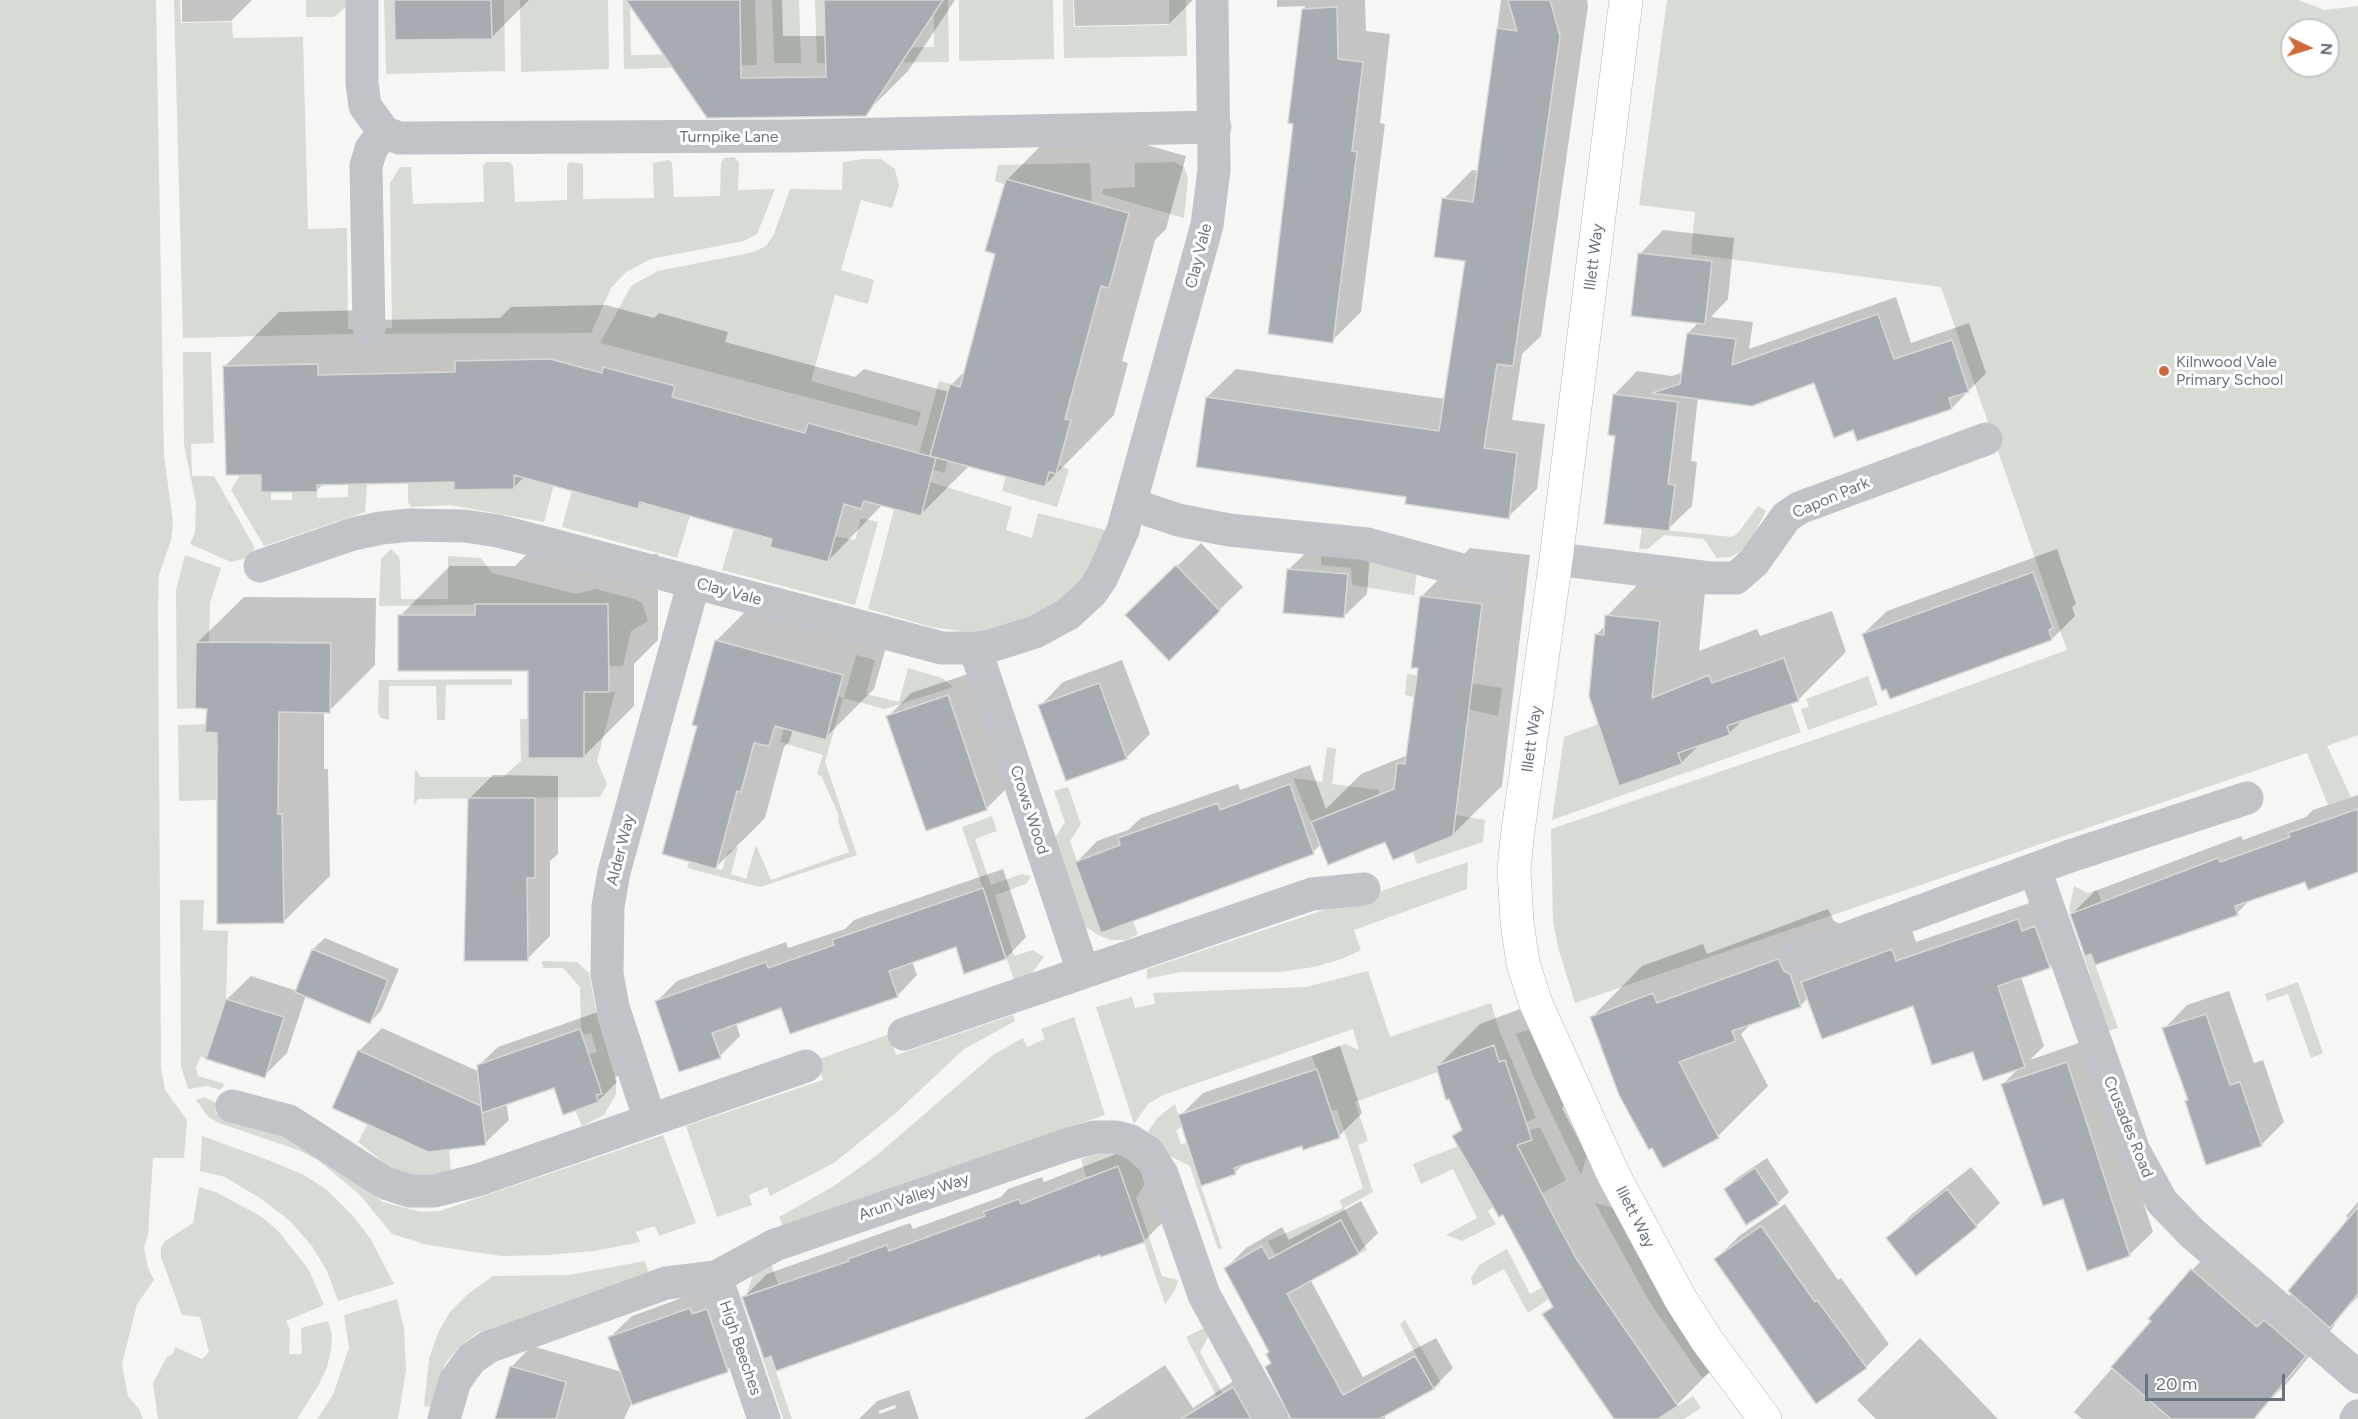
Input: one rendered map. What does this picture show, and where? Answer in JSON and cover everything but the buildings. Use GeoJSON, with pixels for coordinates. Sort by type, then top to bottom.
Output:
{"type":"FeatureCollection","features":[{"type":"Feature","properties":{"kind":"street"},"geometry":{"type":"LineString","coordinates":[[362,0],[362,83],[365,106],[384,132],[371,149],[366,166],[369,328]]}},
{"type":"Feature","properties":{"kind":"street","name":"Clay Vale"},"geometry":{"type":"LineString","coordinates":[[260,566],[353,534],[381,528],[437,525],[498,531],[928,645],[956,649],[975,648],[1035,632],[1068,614],[1092,592],[1111,561],[1131,504],[1207,225],[1213,191],[1215,127],[1212,0]]}},
{"type":"Feature","properties":{"kind":"street","name":"Illett Way"},"geometry":{"type":"LineString","coordinates":[[1626,0],[1556,559],[1514,870],[1517,922],[1523,963],[1536,1004],[1613,1174],[1658,1260],[1708,1342],[1765,1419]]}},
{"type":"Feature","properties":{"kind":"street","name":"Turnpike Lane"},"geometry":{"type":"LineString","coordinates":[[384,132],[399,138],[466,139],[789,136],[1215,127]]}},
{"type":"Feature","properties":{"kind":"street","name":"Capon Park"},"geometry":{"type":"LineString","coordinates":[[1556,559],[1710,578],[1736,578],[1754,562],[1786,517],[1799,508],[1986,439]]}},
{"type":"Feature","properties":{"kind":"street"},"geometry":{"type":"LineString","coordinates":[[1131,504],[1178,520],[1229,530],[1367,544],[1495,579]]}},
{"type":"Feature","properties":{"kind":"street","name":"Alder Way"},"geometry":{"type":"LineString","coordinates":[[650,1120],[613,1007],[607,974],[608,906],[614,872],[694,582]]}},
{"type":"Feature","properties":{"kind":"street","name":"Crows Wood"},"geometry":{"type":"LineString","coordinates":[[975,648],[1083,971]]}},
{"type":"Feature","properties":{"kind":"street"},"geometry":{"type":"LineString","coordinates":[[1796,957],[2035,870],[2247,798]]}},
{"type":"Feature","properties":{"kind":"street","name":"Crusades Road"},"geometry":{"type":"LineString","coordinates":[[2035,870],[2134,1151],[2162,1202],[2192,1233],[2358,1377]]}},
{"type":"Feature","properties":{"kind":"street"},"geometry":{"type":"LineString","coordinates":[[904,1034],[1312,894],[1364,888]]}},
{"type":"Feature","properties":{"kind":"street"},"geometry":{"type":"LineString","coordinates":[[232,1106],[290,1121],[358,1168],[385,1183],[410,1191],[457,1186],[806,1066]]}},
{"type":"Feature","properties":{"kind":"street","name":"Arun Valley Way"},"geometry":{"type":"LineString","coordinates":[[444,1419],[455,1381],[471,1359],[488,1347],[666,1282],[716,1277],[764,1250],[1095,1137],[1116,1137],[1131,1142],[1148,1152],[1162,1174],[1204,1295],[1272,1419]]}},
{"type":"Feature","properties":{"kind":"street","name":"High Beeches"},"geometry":{"type":"LineString","coordinates":[[716,1277],[764,1419]]}},
{"type":"Feature","properties":{"kind":"shaded area"},"geometry":{"type":"Polygon","coordinates":[[[0,0],[156,0],[164,455],[173,522],[171,540],[159,575],[158,604],[161,1068],[165,1090],[187,1120],[184,1158],[153,1158],[148,1235],[144,1248],[148,1268],[154,1280],[137,1304],[122,1364],[128,1396],[139,1409],[143,1419],[0,1419],[0,0]]]}},
{"type":"Feature","properties":{"kind":"shaded area"},"geometry":{"type":"Polygon","coordinates":[[[174,0],[180,0],[181,23],[232,22],[233,38],[303,37],[308,229],[347,228],[348,329],[392,328],[390,183],[400,167],[411,167],[413,204],[484,202],[483,165],[487,162],[510,162],[513,166],[515,202],[567,200],[567,165],[570,162],[583,164],[583,199],[654,198],[653,163],[669,160],[672,163],[674,197],[720,196],[721,163],[724,158],[734,157],[739,162],[738,190],[775,189],[757,234],[744,241],[651,259],[626,272],[611,288],[591,333],[346,334],[183,338],[174,0]]]}},
{"type":"Feature","properties":{"kind":"shaded area"},"geometry":{"type":"Polygon","coordinates":[[[306,0],[347,0],[346,7],[334,17],[306,17],[306,0]]]}},
{"type":"Feature","properties":{"kind":"shaded area"},"geometry":{"type":"Polygon","coordinates":[[[384,0],[394,0],[395,40],[492,39],[491,0],[504,0],[505,71],[386,74],[384,0]]]}},
{"type":"Feature","properties":{"kind":"shaded area"},"geometry":{"type":"Polygon","coordinates":[[[520,0],[608,0],[609,69],[521,72],[520,0]]]}},
{"type":"Feature","properties":{"kind":"shaded area"},"geometry":{"type":"Polygon","coordinates":[[[623,0],[630,0],[631,55],[730,54],[740,0],[755,0],[757,65],[624,69],[623,0]]]}},
{"type":"Feature","properties":{"kind":"shaded area"},"geometry":{"type":"Polygon","coordinates":[[[772,0],[799,0],[801,63],[774,63],[772,0]]]}},
{"type":"Feature","properties":{"kind":"shaded area"},"geometry":{"type":"Polygon","coordinates":[[[815,0],[824,0],[835,49],[934,47],[934,0],[948,0],[949,62],[817,63],[815,0]]]}},
{"type":"Feature","properties":{"kind":"shaded area"},"geometry":{"type":"Polygon","coordinates":[[[959,0],[1053,0],[1054,59],[959,61],[959,0]]]}},
{"type":"Feature","properties":{"kind":"shaded area"},"geometry":{"type":"Polygon","coordinates":[[[1063,0],[1073,0],[1074,27],[1169,25],[1169,0],[1186,0],[1187,56],[1064,58],[1063,0]]]}},
{"type":"Feature","properties":{"kind":"shaded area"},"geometry":{"type":"Polygon","coordinates":[[[1667,0],[2298,0],[2325,10],[2358,6],[2358,735],[2327,746],[2351,797],[2328,805],[2307,753],[1575,1003],[1553,922],[1551,829],[1896,712],[2067,650],[1941,287],[1691,254],[1695,212],[1639,205],[1667,0]]]}},
{"type":"Feature","properties":{"kind":"shaded area"},"geometry":{"type":"Polygon","coordinates":[[[881,159],[895,169],[899,186],[892,208],[861,200],[841,270],[874,280],[868,304],[835,295],[811,381],[921,412],[917,426],[600,343],[631,286],[658,271],[754,252],[766,246],[774,234],[790,189],[842,190],[843,162],[881,159]]]}},
{"type":"Feature","properties":{"kind":"shaded area"},"geometry":{"type":"Polygon","coordinates":[[[1174,162],[1184,167],[1188,178],[1184,218],[1102,194],[1103,189],[1135,187],[1135,163],[1174,162]]]}},
{"type":"Feature","properties":{"kind":"shaded area"},"geometry":{"type":"Polygon","coordinates":[[[1090,163],[1092,201],[1006,179],[1004,184],[995,181],[998,165],[1090,163]]]}},
{"type":"Feature","properties":{"kind":"shaded area"},"geometry":{"type":"Polygon","coordinates":[[[183,352],[211,352],[214,443],[191,444],[192,476],[214,476],[255,548],[246,558],[231,562],[190,544],[195,533],[196,503],[184,445],[183,352]]]}},
{"type":"Feature","properties":{"kind":"shaded area"},"geometry":{"type":"Polygon","coordinates":[[[939,381],[950,384],[930,456],[948,461],[944,473],[916,465],[939,381]]]}},
{"type":"Feature","properties":{"kind":"shaded area"},"geometry":{"type":"Polygon","coordinates":[[[514,460],[555,480],[544,522],[450,505],[411,507],[408,502],[408,483],[454,482],[455,490],[514,489],[514,460]]]}},
{"type":"Feature","properties":{"kind":"shaded area"},"geometry":{"type":"Polygon","coordinates":[[[261,466],[261,492],[271,492],[271,500],[292,500],[292,492],[317,492],[317,498],[348,497],[348,484],[367,484],[365,512],[264,546],[231,490],[245,467],[261,466]]]}},
{"type":"Feature","properties":{"kind":"shaded area"},"geometry":{"type":"Polygon","coordinates":[[[1059,466],[1069,469],[1057,507],[1002,491],[1006,475],[1034,468],[1056,474],[1059,466]]]}},
{"type":"Feature","properties":{"kind":"shaded area"},"geometry":{"type":"Polygon","coordinates":[[[578,467],[638,509],[640,502],[690,516],[677,558],[562,527],[578,467]]]}},
{"type":"Feature","properties":{"kind":"shaded area"},"geometry":{"type":"Polygon","coordinates":[[[903,475],[897,509],[921,516],[930,482],[1012,507],[1006,530],[1032,538],[1038,513],[1109,531],[1091,571],[1051,608],[998,628],[967,632],[932,627],[868,609],[903,475]]]}},
{"type":"Feature","properties":{"kind":"shaded area"},"geometry":{"type":"Polygon","coordinates":[[[1758,506],[1766,511],[1749,543],[1740,552],[1730,557],[1717,558],[1704,539],[1664,535],[1648,549],[1639,549],[1642,528],[1732,537],[1738,533],[1758,506]]]}},
{"type":"Feature","properties":{"kind":"shaded area"},"geometry":{"type":"Polygon","coordinates":[[[861,518],[878,522],[855,605],[722,570],[734,529],[772,539],[771,547],[828,562],[835,536],[855,540],[861,518]]]}},
{"type":"Feature","properties":{"kind":"shaded area"},"geometry":{"type":"Polygon","coordinates":[[[391,549],[399,557],[401,599],[448,599],[448,556],[481,558],[492,573],[576,594],[595,589],[634,599],[642,603],[648,621],[631,631],[623,666],[609,666],[608,604],[567,604],[525,608],[524,604],[379,606],[381,559],[391,549]]]}},
{"type":"Feature","properties":{"kind":"shaded area"},"geometry":{"type":"Polygon","coordinates":[[[1321,553],[1356,557],[1417,571],[1414,595],[1352,585],[1351,568],[1321,565],[1321,553]]]}},
{"type":"Feature","properties":{"kind":"shaded area"},"geometry":{"type":"Polygon","coordinates":[[[185,555],[221,568],[210,603],[209,642],[196,643],[195,708],[177,709],[176,590],[185,555]]]}},
{"type":"Feature","properties":{"kind":"shaded area"},"geometry":{"type":"Polygon","coordinates":[[[856,655],[875,660],[866,694],[899,702],[908,668],[942,678],[953,687],[885,709],[843,698],[825,762],[857,855],[760,887],[687,868],[689,862],[722,870],[728,851],[738,847],[731,874],[746,879],[756,845],[771,880],[849,852],[838,821],[839,816],[822,777],[817,774],[823,755],[780,742],[784,729],[826,739],[838,696],[844,698],[856,655]]]}},
{"type":"Feature","properties":{"kind":"shaded area"},"geometry":{"type":"Polygon","coordinates":[[[1407,674],[1502,688],[1498,716],[1405,695],[1407,674]]]}},
{"type":"Feature","properties":{"kind":"shaded area"},"geometry":{"type":"Polygon","coordinates":[[[1868,676],[1878,705],[1808,730],[1801,709],[1809,707],[1806,699],[1868,676]]]}},
{"type":"Feature","properties":{"kind":"shaded area"},"geometry":{"type":"Polygon","coordinates":[[[512,679],[512,685],[446,685],[445,720],[437,720],[436,686],[389,686],[389,720],[381,718],[378,713],[379,680],[512,679]]]}},
{"type":"Feature","properties":{"kind":"shaded area"},"geometry":{"type":"Polygon","coordinates":[[[584,692],[615,692],[597,761],[607,784],[600,797],[418,799],[414,805],[415,769],[421,777],[503,777],[521,761],[520,719],[528,719],[528,758],[584,758],[584,692]]]}},
{"type":"Feature","properties":{"kind":"shaded area"},"geometry":{"type":"Polygon","coordinates":[[[1791,704],[1801,732],[1552,820],[1564,737],[1598,724],[1620,786],[1682,764],[1678,753],[1727,726],[1791,704]]]}},
{"type":"Feature","properties":{"kind":"shaded area"},"geometry":{"type":"Polygon","coordinates":[[[206,724],[205,732],[217,733],[216,800],[179,801],[178,725],[206,724]]]}},
{"type":"Feature","properties":{"kind":"shaded area"},"geometry":{"type":"Polygon","coordinates":[[[1327,747],[1336,749],[1332,784],[1379,790],[1379,795],[1311,822],[1293,778],[1322,782],[1327,747]]]}},
{"type":"Feature","properties":{"kind":"shaded area"},"geometry":{"type":"Polygon","coordinates":[[[1068,787],[1081,824],[1070,841],[1101,932],[1133,921],[1138,934],[1126,940],[1111,940],[1085,926],[1054,839],[1065,822],[1054,791],[1068,787]]]}},
{"type":"Feature","properties":{"kind":"shaded area"},"geometry":{"type":"Polygon","coordinates":[[[1456,815],[1485,820],[1483,842],[1417,864],[1413,852],[1453,836],[1456,815]]]}},
{"type":"Feature","properties":{"kind":"shaded area"},"geometry":{"type":"Polygon","coordinates":[[[992,816],[997,831],[975,839],[991,885],[1022,874],[1031,876],[1026,884],[995,895],[1014,956],[1033,950],[1044,957],[1032,973],[1014,980],[962,827],[992,816]]]}},
{"type":"Feature","properties":{"kind":"shaded area"},"geometry":{"type":"Polygon","coordinates":[[[1468,862],[1467,889],[1354,930],[1361,950],[1342,959],[1314,967],[1280,972],[1180,972],[1147,979],[1147,969],[1468,862]]]}},
{"type":"Feature","properties":{"kind":"shaded area"},"geometry":{"type":"Polygon","coordinates":[[[2074,886],[2087,893],[2097,890],[2102,903],[2076,912],[2118,1028],[2108,1031],[2069,909],[2074,886]]]}},
{"type":"Feature","properties":{"kind":"shaded area"},"geometry":{"type":"Polygon","coordinates":[[[180,900],[204,900],[203,930],[228,931],[226,999],[206,1059],[201,1056],[196,1067],[198,1076],[225,1084],[220,1090],[208,1086],[188,1089],[181,1066],[180,900]]]}},
{"type":"Feature","properties":{"kind":"shaded area"},"geometry":{"type":"Polygon","coordinates":[[[542,961],[577,962],[589,973],[598,1020],[616,1080],[616,1094],[604,1115],[582,1126],[575,1110],[599,1102],[596,1095],[602,1094],[588,1055],[597,1052],[591,1033],[584,1035],[581,1029],[580,987],[563,968],[543,968],[542,961]]]}},
{"type":"Feature","properties":{"kind":"shaded area"},"geometry":{"type":"Polygon","coordinates":[[[1368,971],[1390,1037],[1491,1003],[1499,1030],[1536,1118],[1525,1123],[1507,1083],[1512,1080],[1504,1061],[1499,1062],[1493,1045],[1436,1066],[1438,1072],[1355,1102],[1368,1141],[1358,1145],[1373,1192],[1344,1208],[1367,1250],[1359,1254],[1341,1221],[1276,1256],[1268,1241],[1343,1208],[1340,1200],[1363,1188],[1337,1109],[1331,1112],[1312,1056],[1345,1044],[1359,1050],[1353,1029],[1163,1095],[1148,1104],[1134,1124],[1096,1007],[1132,997],[1135,1008],[1155,1004],[1153,993],[1306,987],[1368,971]]]}},
{"type":"Feature","properties":{"kind":"shaded area"},"geometry":{"type":"Polygon","coordinates":[[[2298,982],[2323,1053],[2311,1058],[2288,994],[2267,1001],[2265,994],[2298,982]]]}},
{"type":"Feature","properties":{"kind":"shaded area"},"geometry":{"type":"Polygon","coordinates":[[[1013,1015],[1015,1021],[964,1049],[898,1111],[834,1163],[770,1196],[767,1187],[749,1195],[752,1205],[717,1217],[686,1126],[823,1080],[816,1060],[890,1034],[896,1055],[1013,1015]]]}},
{"type":"Feature","properties":{"kind":"shaded area"},"geometry":{"type":"Polygon","coordinates":[[[1074,1017],[1105,1115],[783,1226],[779,1217],[834,1186],[877,1155],[993,1055],[1023,1038],[1027,1047],[1045,1039],[1041,1029],[1074,1017]]]}},
{"type":"Feature","properties":{"kind":"shaded area"},"geometry":{"type":"Polygon","coordinates":[[[1530,1029],[1587,1156],[1581,1175],[1536,1082],[1516,1034],[1530,1029]]]}},
{"type":"Feature","properties":{"kind":"shaded area"},"geometry":{"type":"Polygon","coordinates":[[[204,1097],[221,1105],[215,1112],[223,1118],[300,1141],[383,1202],[421,1212],[440,1211],[663,1135],[696,1223],[659,1236],[655,1226],[636,1232],[640,1242],[595,1251],[548,1255],[501,1256],[428,1245],[392,1234],[359,1194],[318,1160],[298,1150],[219,1123],[208,1117],[196,1100],[204,1097]]]}},
{"type":"Feature","properties":{"kind":"shaded area"},"geometry":{"type":"Polygon","coordinates":[[[1175,1104],[1182,1127],[1176,1130],[1181,1144],[1186,1143],[1222,1248],[1218,1249],[1190,1166],[1168,1155],[1148,1132],[1157,1118],[1175,1104]]]}},
{"type":"Feature","properties":{"kind":"shaded area"},"geometry":{"type":"Polygon","coordinates":[[[368,1124],[423,1132],[425,1152],[449,1149],[451,1171],[422,1176],[404,1174],[388,1166],[358,1142],[368,1124]]]}},
{"type":"Feature","properties":{"kind":"shaded area"},"geometry":{"type":"Polygon","coordinates":[[[1540,1127],[1566,1180],[1542,1193],[1517,1145],[1528,1131],[1540,1127]]]}},
{"type":"Feature","properties":{"kind":"shaded area"},"geometry":{"type":"Polygon","coordinates":[[[202,1136],[304,1175],[327,1190],[353,1216],[370,1238],[394,1284],[338,1301],[327,1271],[312,1246],[290,1221],[260,1198],[225,1177],[200,1171],[202,1136]]]}},
{"type":"Feature","properties":{"kind":"shaded area"},"geometry":{"type":"Polygon","coordinates":[[[1461,1145],[1468,1163],[1493,1207],[1488,1211],[1496,1224],[1462,1241],[1446,1235],[1477,1218],[1453,1169],[1421,1184],[1413,1164],[1461,1145]]]}},
{"type":"Feature","properties":{"kind":"shaded area"},"geometry":{"type":"Polygon","coordinates":[[[1100,1152],[1115,1153],[1140,1170],[1145,1184],[1136,1198],[1162,1276],[1178,1280],[1175,1290],[1165,1304],[1121,1175],[1115,1168],[1086,1177],[1081,1159],[1100,1152]]]}},
{"type":"Feature","properties":{"kind":"shaded area"},"geometry":{"type":"Polygon","coordinates":[[[199,1187],[216,1192],[262,1217],[279,1232],[309,1270],[324,1305],[286,1321],[290,1330],[289,1354],[302,1354],[301,1328],[328,1321],[332,1335],[327,1367],[297,1419],[158,1419],[153,1383],[167,1357],[173,1354],[175,1347],[202,1359],[209,1352],[200,1317],[182,1315],[161,1257],[161,1248],[165,1241],[193,1223],[199,1187]]]}},
{"type":"Feature","properties":{"kind":"shaded area"},"geometry":{"type":"Polygon","coordinates":[[[1595,1203],[1613,1208],[1713,1370],[1702,1378],[1649,1301],[1595,1203]]]}},
{"type":"Feature","properties":{"kind":"shaded area"},"geometry":{"type":"Polygon","coordinates":[[[1507,1249],[1530,1294],[1581,1267],[1585,1275],[1528,1313],[1504,1269],[1473,1286],[1471,1278],[1479,1265],[1507,1249]]]}},
{"type":"Feature","properties":{"kind":"shaded area"},"geometry":{"type":"Polygon","coordinates":[[[645,1261],[648,1272],[477,1333],[458,1348],[444,1365],[431,1407],[424,1406],[429,1359],[438,1333],[450,1312],[468,1294],[493,1276],[569,1275],[645,1261]]]}},
{"type":"Feature","properties":{"kind":"shaded area"},"geometry":{"type":"Polygon","coordinates":[[[771,1264],[778,1284],[749,1294],[792,1419],[783,1419],[744,1302],[753,1275],[771,1264]]]}},
{"type":"Feature","properties":{"kind":"shaded area"},"geometry":{"type":"Polygon","coordinates":[[[397,1299],[404,1329],[406,1370],[398,1419],[317,1419],[333,1395],[349,1348],[344,1315],[397,1299]]]}},
{"type":"Feature","properties":{"kind":"shaded area"},"geometry":{"type":"Polygon","coordinates":[[[1405,1320],[1441,1383],[1434,1389],[1400,1324],[1405,1320]]]}},
{"type":"Feature","properties":{"kind":"shaded area"},"geometry":{"type":"Polygon","coordinates":[[[1204,1328],[1208,1337],[1200,1352],[1237,1419],[1217,1397],[1186,1337],[1204,1328]]]}},
{"type":"Feature","properties":{"kind":"shaded area"},"geometry":{"type":"Polygon","coordinates":[[[1693,1396],[1701,1408],[1684,1419],[1658,1419],[1693,1396]]]}},
{"type":"Feature","properties":{"kind":"place","name":"Kilnwood Vale Primary School"},"geometry":{"type":"Point","coordinates":[2164,371]}}]}
